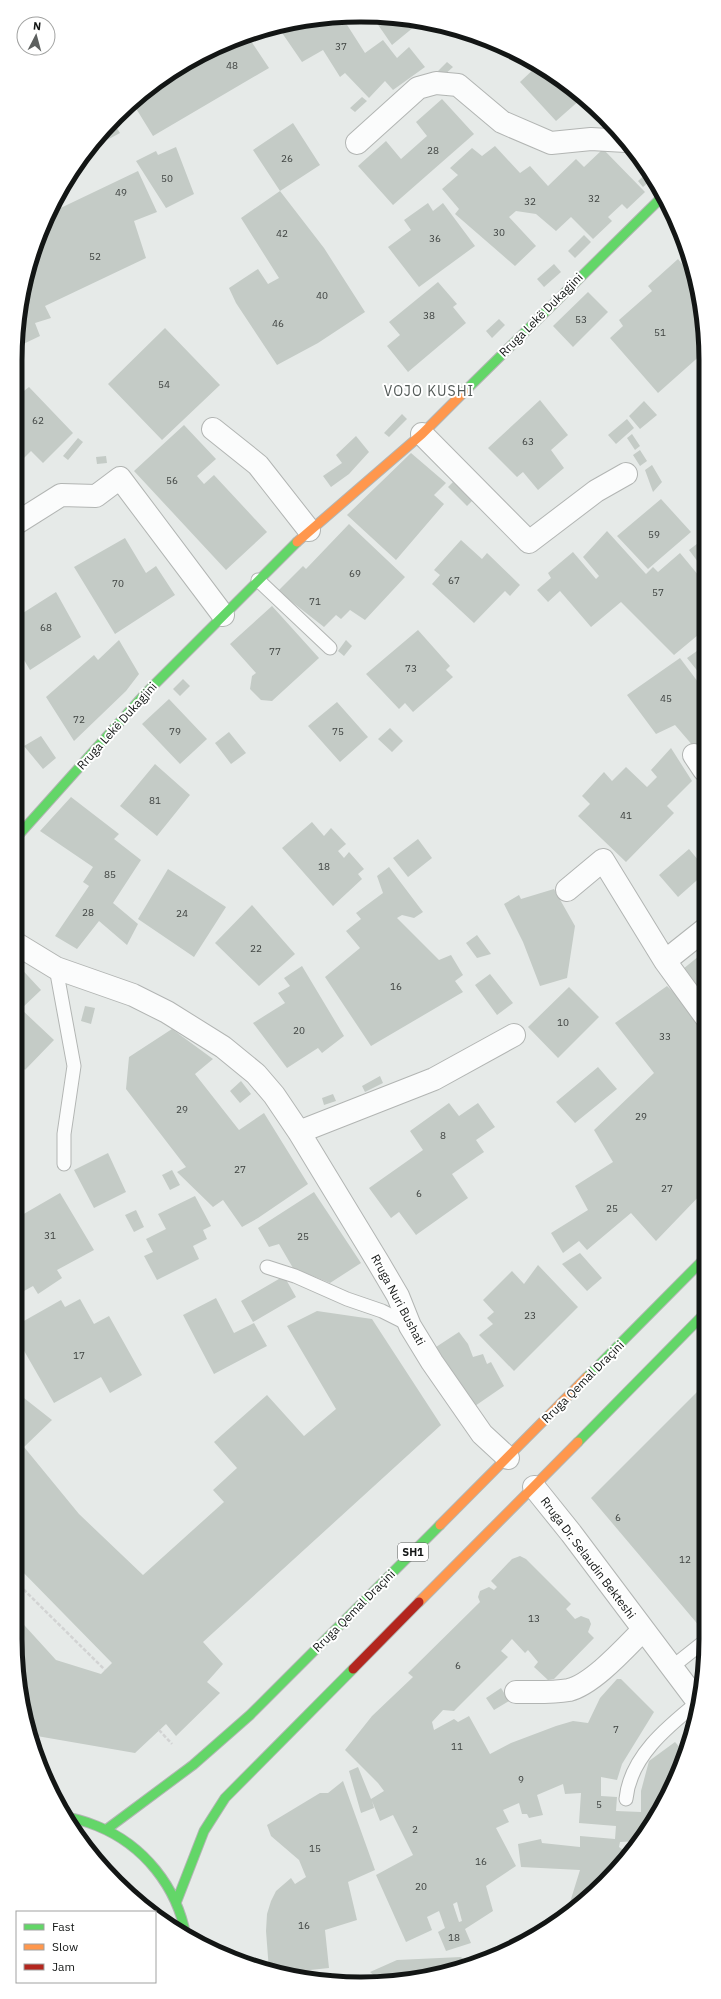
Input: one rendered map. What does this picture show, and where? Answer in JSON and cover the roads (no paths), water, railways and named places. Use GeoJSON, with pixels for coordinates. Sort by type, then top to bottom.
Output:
{"type":"FeatureCollection","features":[{"type":"Feature","properties":{"kind":"main road","name":"Rruga Lekë Dukagjini"},"geometry":{"type":"LineString","coordinates":[[22,831],[144,695],[258,580],[309,530],[422,434],[659,200]]}},
{"type":"Feature","properties":{"kind":"main road","name":"Rruga Qemal Draçini"},"geometry":{"type":"LineString","coordinates":[[107,1829],[168,1784],[223,1740],[508,1458],[699,1264]]}},
{"type":"Feature","properties":{"kind":"main road"},"geometry":{"type":"LineString","coordinates":[[176,1903],[204,1831],[225,1798],[699,1319]]}},
{"type":"Feature","properties":{"kind":"main road"},"geometry":{"type":"LineString","coordinates":[[74,1820],[107,1829],[129,1842],[148,1859],[164,1880],[176,1903],[183,1927]]}},
{"type":"Feature","properties":{"kind":"street"},"geometry":{"type":"LineString","coordinates":[[357,143],[418,88],[436,83],[458,85],[502,122],[551,143],[591,139],[618,141]]}},
{"type":"Feature","properties":{"kind":"street"},"geometry":{"type":"LineString","coordinates":[[213,429],[258,465],[309,530]]}},
{"type":"Feature","properties":{"kind":"street"},"geometry":{"type":"LineString","coordinates":[[422,434],[529,542],[596,491],[626,474]]}},
{"type":"Feature","properties":{"kind":"street"},"geometry":{"type":"LineString","coordinates":[[22,520],[61,495],[96,496],[120,478],[223,615]]}},
{"type":"Feature","properties":{"kind":"street"},"geometry":{"type":"LineString","coordinates":[[567,890],[603,860],[665,961],[699,1008]]}},
{"type":"Feature","properties":{"kind":"street"},"geometry":{"type":"LineString","coordinates":[[665,961],[699,934]]}},
{"type":"Feature","properties":{"kind":"street","name":"Rruga Nuri Bushati"},"geometry":{"type":"LineString","coordinates":[[22,947],[56,968],[133,996],[167,1012],[217,1043],[256,1074],[274,1095],[299,1132],[398,1296],[410,1326],[432,1362],[482,1434],[508,1458]]}},
{"type":"Feature","properties":{"kind":"street"},"geometry":{"type":"LineString","coordinates":[[299,1132],[434,1079],[514,1035]]}},
{"type":"Feature","properties":{"kind":"street","name":"Rruga Dr. Selaudin Bekteshi"},"geometry":{"type":"LineString","coordinates":[[534,1487],[571,1533],[694,1696]]}},
{"type":"Feature","properties":{"kind":"street","name":"Rruga Dr. Selaudin Bekteshi"},"geometry":{"type":"LineString","coordinates":[[516,1692],[550,1692],[570,1690],[588,1681],[643,1630]]}},
{"type":"Feature","properties":{"kind":"lane"},"geometry":{"type":"LineString","coordinates":[[258,580],[330,648]]}},
{"type":"Feature","properties":{"kind":"lane"},"geometry":{"type":"LineString","coordinates":[[56,968],[74,1066],[64,1134],[64,1164]]}},
{"type":"Feature","properties":{"kind":"lane"},"geometry":{"type":"LineString","coordinates":[[267,1267],[295,1276],[347,1299],[382,1311],[410,1326]]}},
{"type":"Feature","properties":{"kind":"lane"},"geometry":{"type":"LineString","coordinates":[[672,1667],[699,1646]]}},
{"type":"Feature","properties":{"kind":"lane"},"geometry":{"type":"LineString","coordinates":[[626,1799],[628,1785],[645,1753],[665,1730],[691,1708]]}},
{"type":"Feature","properties":{"kind":"district","name":"VOJO KUSHI"},"geometry":{"type":"Point","coordinates":[429,391]}}]}
